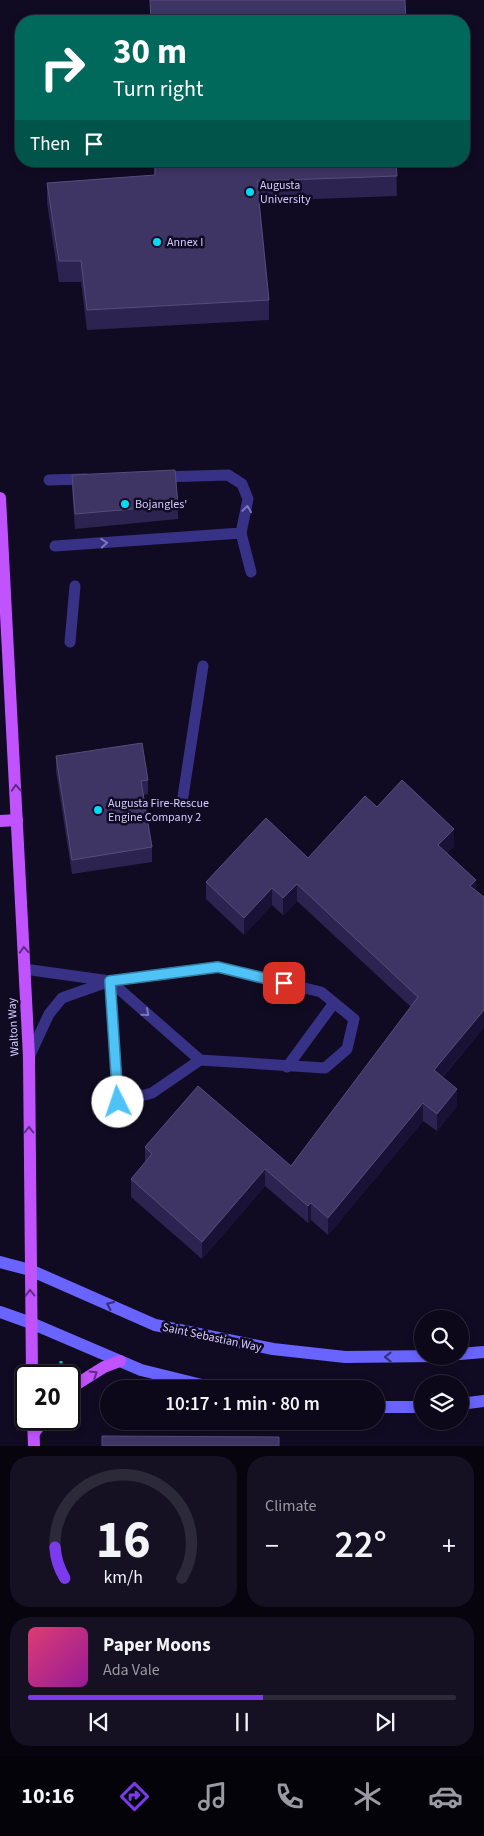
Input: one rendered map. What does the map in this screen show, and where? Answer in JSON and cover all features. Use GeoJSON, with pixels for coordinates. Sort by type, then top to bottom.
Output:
{"type":"FeatureCollection","features":[{"type":"Feature","properties":{"kind":"main road","name":"Walton Way"},"geometry":{"type":"LineString","coordinates":[[0,498],[29,1057],[32,1365]]}},
{"type":"Feature","properties":{"kind":"main road"},"geometry":{"type":"LineString","coordinates":[[0,821],[17,820]]}},
{"type":"Feature","properties":{"kind":"main road","name":"Saint Sebastian Way"},"geometry":{"type":"LineString","coordinates":[[0,1262],[30,1270],[155,1325],[273,1349],[345,1357],[414,1356]]}},
{"type":"Feature","properties":{"kind":"main road"},"geometry":{"type":"LineString","coordinates":[[0,1312],[31,1323],[141,1370],[182,1380]]}},
{"type":"Feature","properties":{"kind":"main road"},"geometry":{"type":"LineString","coordinates":[[469,1353],[484,1352]]}},
{"type":"Feature","properties":{"kind":"main road"},"geometry":{"type":"LineString","coordinates":[[80,1382],[104,1367],[120,1361]]}},
{"type":"Feature","properties":{"kind":"main road"},"geometry":{"type":"LineString","coordinates":[[469,1403],[484,1402]]}},
{"type":"Feature","properties":{"kind":"main road"},"geometry":{"type":"LineString","coordinates":[[385,1407],[414,1407]]}},
{"type":"Feature","properties":{"kind":"main road"},"geometry":{"type":"LineString","coordinates":[[34,1432],[34,1446]]}},
{"type":"Feature","properties":{"kind":"lane"},"geometry":{"type":"LineString","coordinates":[[148,477],[228,475],[242,484],[248,499],[241,533],[251,572]]}},
{"type":"Feature","properties":{"kind":"lane"},"geometry":{"type":"LineString","coordinates":[[49,480],[98,479]]}},
{"type":"Feature","properties":{"kind":"lane"},"geometry":{"type":"LineString","coordinates":[[56,546],[241,533]]}},
{"type":"Feature","properties":{"kind":"lane"},"geometry":{"type":"LineString","coordinates":[[70,642],[75,586]]}},
{"type":"Feature","properties":{"kind":"lane"},"geometry":{"type":"LineString","coordinates":[[182,803],[203,666]]}},
{"type":"Feature","properties":{"kind":"lane"},"geometry":{"type":"LineString","coordinates":[[24,969],[110,981],[200,1060],[324,1068],[347,1049],[354,1020],[321,992],[218,967],[110,981],[62,998],[49,1014],[29,1057]]}},
{"type":"Feature","properties":{"kind":"lane"},"geometry":{"type":"LineString","coordinates":[[110,981],[118,1102],[152,1093],[200,1060]]}},
{"type":"Feature","properties":{"kind":"lane"},"geometry":{"type":"LineString","coordinates":[[287,1067],[334,1002]]}},
{"type":"Feature","properties":{"kind":"building"},"geometry":{"type":"Polygon","coordinates":[[[150,0],[405,0],[406,15],[151,15],[150,0]]]}},
{"type":"Feature","properties":{"kind":"building","name":"Annex I"},"geometry":{"type":"Polygon","coordinates":[[[155,167],[396,167],[397,176],[257,181],[269,300],[87,310],[81,261],[59,261],[47,183],[155,175],[155,167]]]}},
{"type":"Feature","properties":{"kind":"building","name":"Bojangles'"},"geometry":{"type":"Polygon","coordinates":[[[175,470],[178,505],[75,514],[72,475],[175,470]]]}},
{"type":"Feature","properties":{"kind":"building","name":"Augusta Fire-Rescue Engine Company 2"},"geometry":{"type":"Polygon","coordinates":[[[142,743],[148,780],[141,781],[152,847],[72,860],[56,756],[142,743]]]}},
{"type":"Feature","properties":{"kind":"building"},"geometry":{"type":"Polygon","coordinates":[[[402,780],[454,829],[438,845],[476,880],[470,886],[484,897],[484,1010],[434,1070],[457,1089],[437,1114],[423,1103],[328,1218],[311,1203],[308,1206],[265,1169],[202,1242],[131,1179],[152,1154],[145,1147],[198,1086],[291,1166],[418,997],[297,884],[283,898],[272,888],[244,918],[206,882],[266,818],[308,858],[365,796],[377,807],[402,780]]]}},
{"type":"Feature","properties":{"kind":"building"},"geometry":{"type":"Polygon","coordinates":[[[102,1436],[279,1437],[279,1446],[102,1446],[102,1436]]]}},
{"type":"Feature","properties":{"kind":"place","name":"Augusta University"},"geometry":{"type":"Point","coordinates":[250,192]}},
{"type":"Feature","properties":{"kind":"place","name":"Annex I"},"geometry":{"type":"Point","coordinates":[157,242]}},
{"type":"Feature","properties":{"kind":"place","name":"Bojangles'"},"geometry":{"type":"Point","coordinates":[125,504]}},
{"type":"Feature","properties":{"kind":"place","name":"Augusta Fire-Rescue Engine Company 2"},"geometry":{"type":"Point","coordinates":[98,810]}},
{"type":"Feature","properties":{"kind":"route"},"geometry":{"type":"LineString","coordinates":[[118,1102],[110,981],[218,967],[284,983]]}}]}
